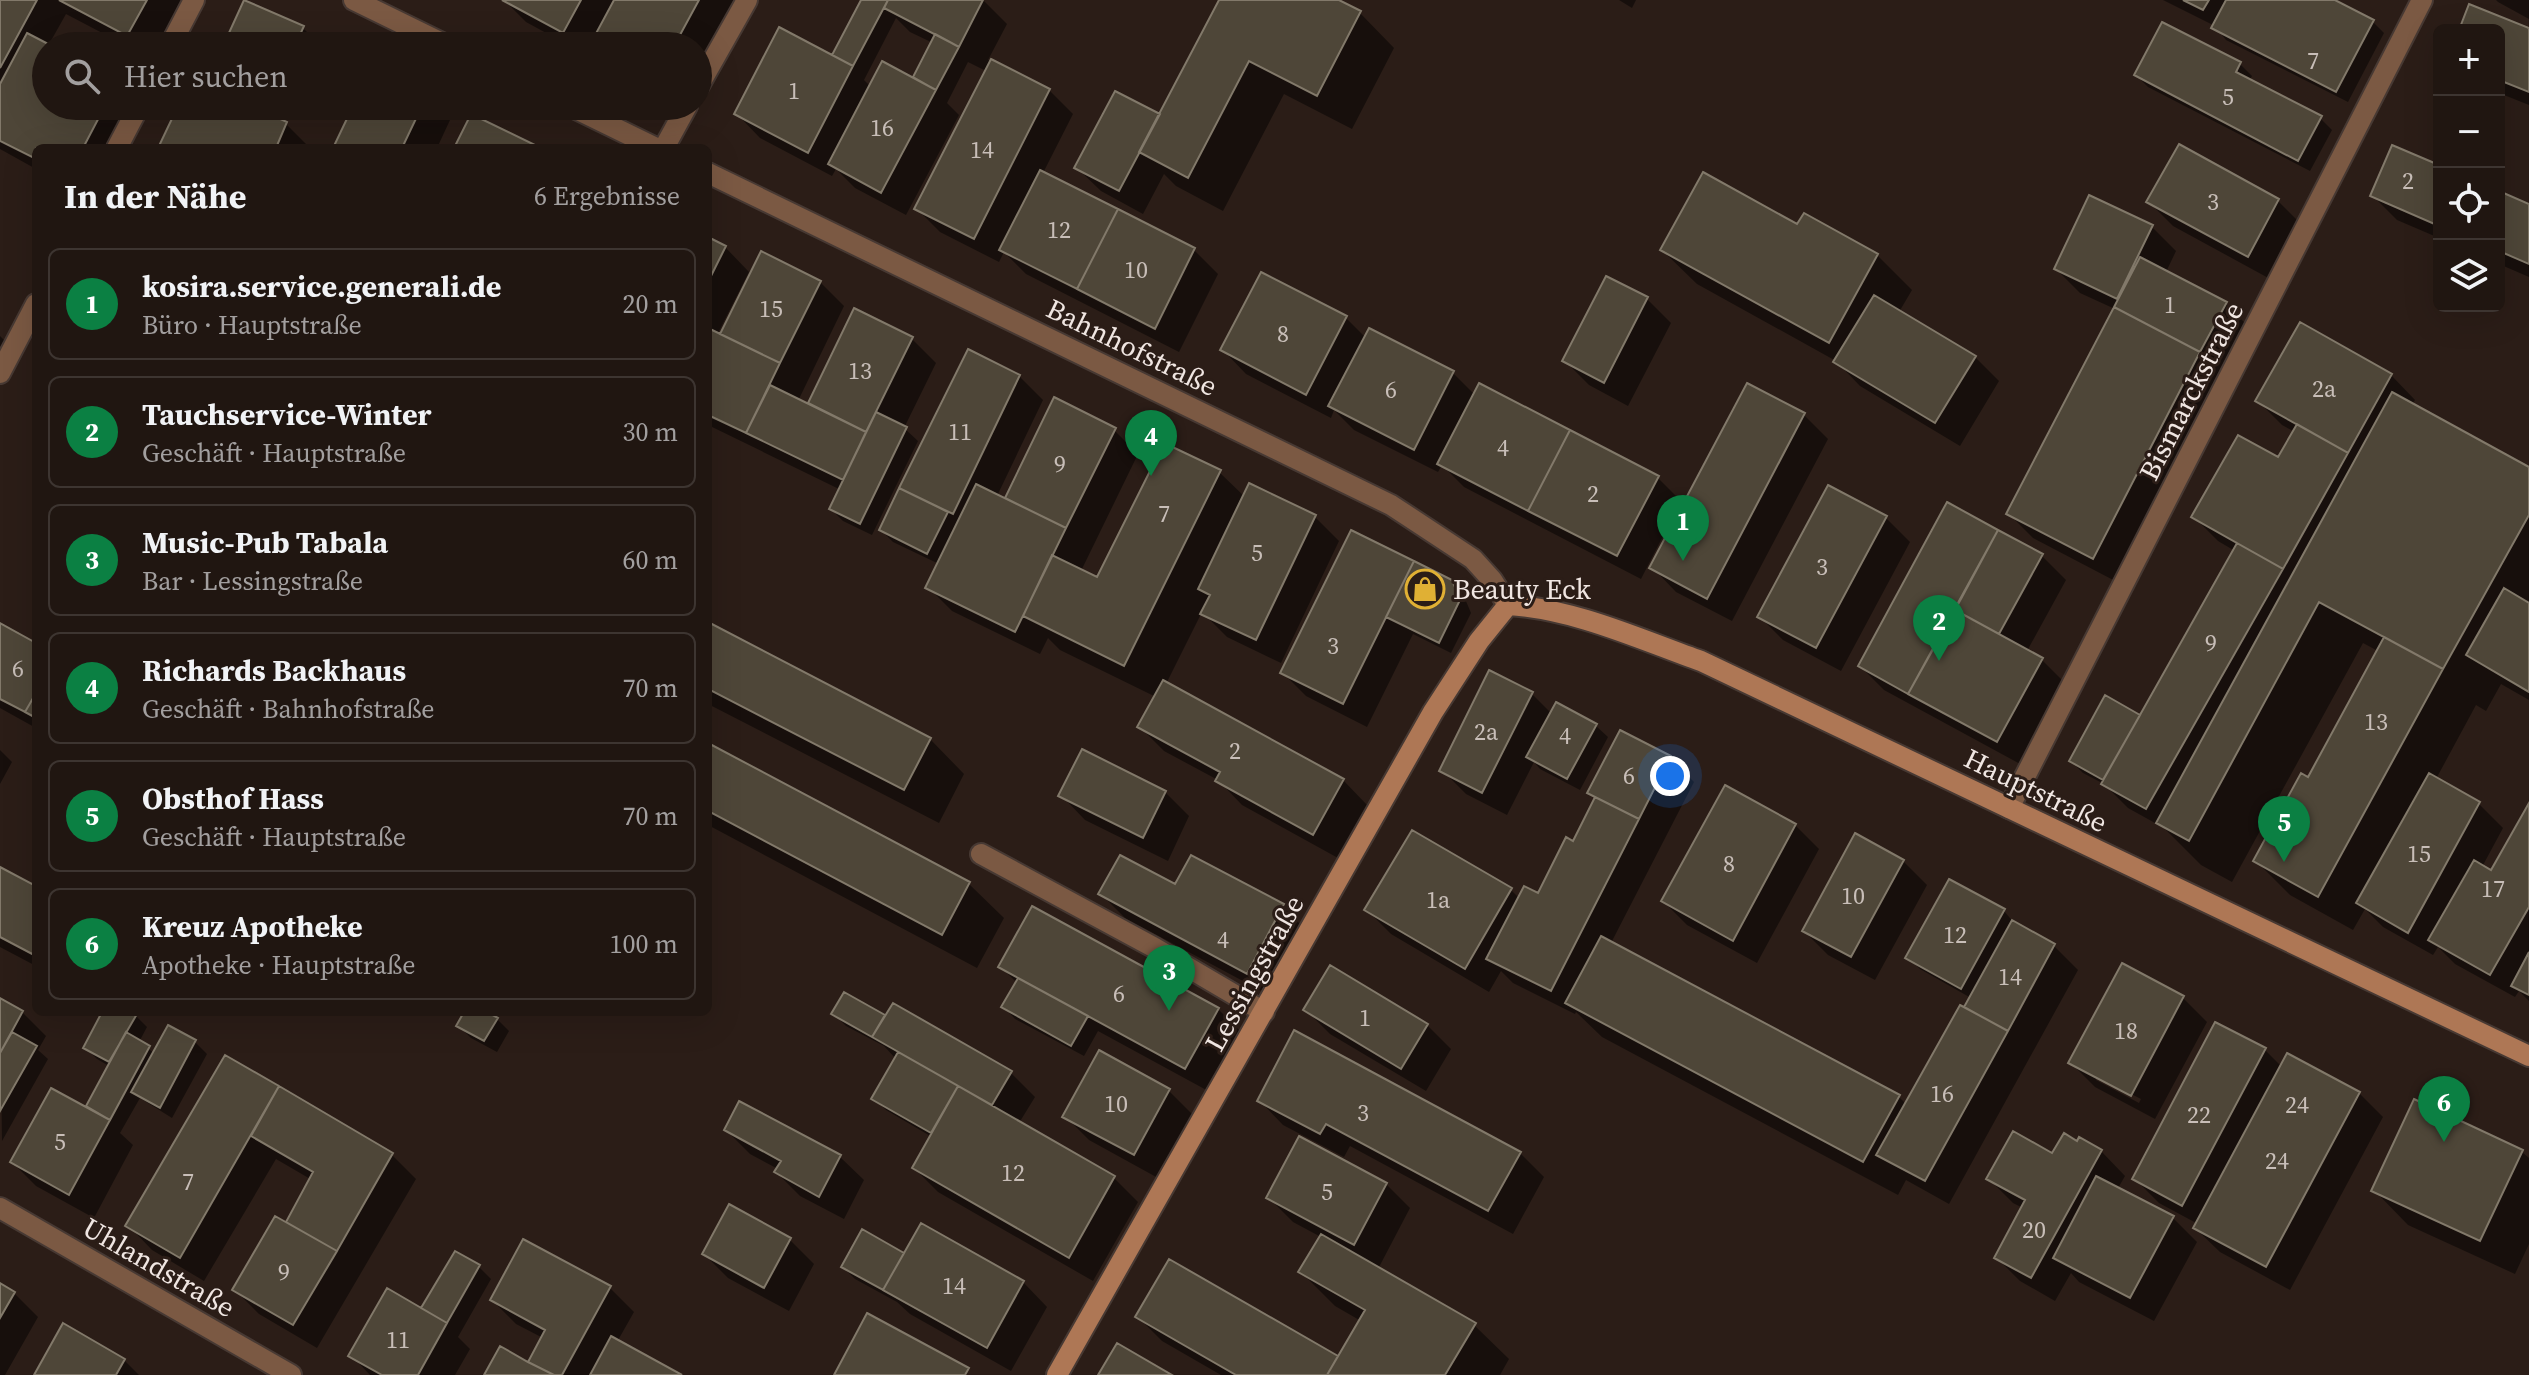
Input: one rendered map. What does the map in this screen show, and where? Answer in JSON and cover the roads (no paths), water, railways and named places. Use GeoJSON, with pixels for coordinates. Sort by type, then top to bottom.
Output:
{"type":"FeatureCollection","features":[{"type":"Feature","properties":{"kind":"street"},"geometry":{"type":"LineString","coordinates":[[177,32],[194,0]]}},
{"type":"Feature","properties":{"kind":"street"},"geometry":{"type":"LineString","coordinates":[[354,0],[419,32]]}},
{"type":"Feature","properties":{"kind":"street"},"geometry":{"type":"LineString","coordinates":[[712,62],[747,0]]}},
{"type":"Feature","properties":{"kind":"street","name":"Bismarckstraße"},"geometry":{"type":"LineString","coordinates":[[2009,808],[2422,0]]}},
{"type":"Feature","properties":{"kind":"street"},"geometry":{"type":"LineString","coordinates":[[119,144],[132,120]]}},
{"type":"Feature","properties":{"kind":"street"},"geometry":{"type":"LineString","coordinates":[[599,120],[648,144]]}},
{"type":"Feature","properties":{"kind":"street"},"geometry":{"type":"LineString","coordinates":[[666,144],[679,120]]}},
{"type":"Feature","properties":{"kind":"street","name":"Bahnhofstraße"},"geometry":{"type":"LineString","coordinates":[[712,175],[1391,505],[1473,559],[1492,580],[1508,605]]}},
{"type":"Feature","properties":{"kind":"street"},"geometry":{"type":"LineString","coordinates":[[0,373],[32,312]]}},
{"type":"Feature","properties":{"kind":"street","name":"Hauptstraße"},"geometry":{"type":"LineString","coordinates":[[1508,605],[1565,613],[1701,661],[2529,1056]]}},
{"type":"Feature","properties":{"kind":"street","name":"Lessingstraße"},"geometry":{"type":"LineString","coordinates":[[1057,1375],[1433,712],[1479,641],[1508,605]]}},
{"type":"Feature","properties":{"kind":"street"},"geometry":{"type":"LineString","coordinates":[[981,854],[1155,948],[1264,1012]]}},
{"type":"Feature","properties":{"kind":"street","name":"Uhlandstraße"},"geometry":{"type":"LineString","coordinates":[[0,1208],[291,1375]]}},
{"type":"Feature","properties":{"kind":"place","name":"Richards Backhaus"},"geometry":{"type":"Point","coordinates":[1151,476]}},
{"type":"Feature","properties":{"kind":"place","name":"kosira.service.generali.de"},"geometry":{"type":"Point","coordinates":[1683,561]}},
{"type":"Feature","properties":{"kind":"place","name":"Beauty Eck"},"geometry":{"type":"Point","coordinates":[1425,589]}},
{"type":"Feature","properties":{"kind":"place","name":"Tauchservice-Winter"},"geometry":{"type":"Point","coordinates":[1939,661]}},
{"type":"Feature","properties":{"kind":"place","name":"Obsthof Hass"},"geometry":{"type":"Point","coordinates":[2284,862]}},
{"type":"Feature","properties":{"kind":"place","name":"Music-Pub Tabala"},"geometry":{"type":"Point","coordinates":[1169,1011]}},
{"type":"Feature","properties":{"kind":"place","name":"Kreuz Apotheke"},"geometry":{"type":"Point","coordinates":[2444,1142]}}]}
